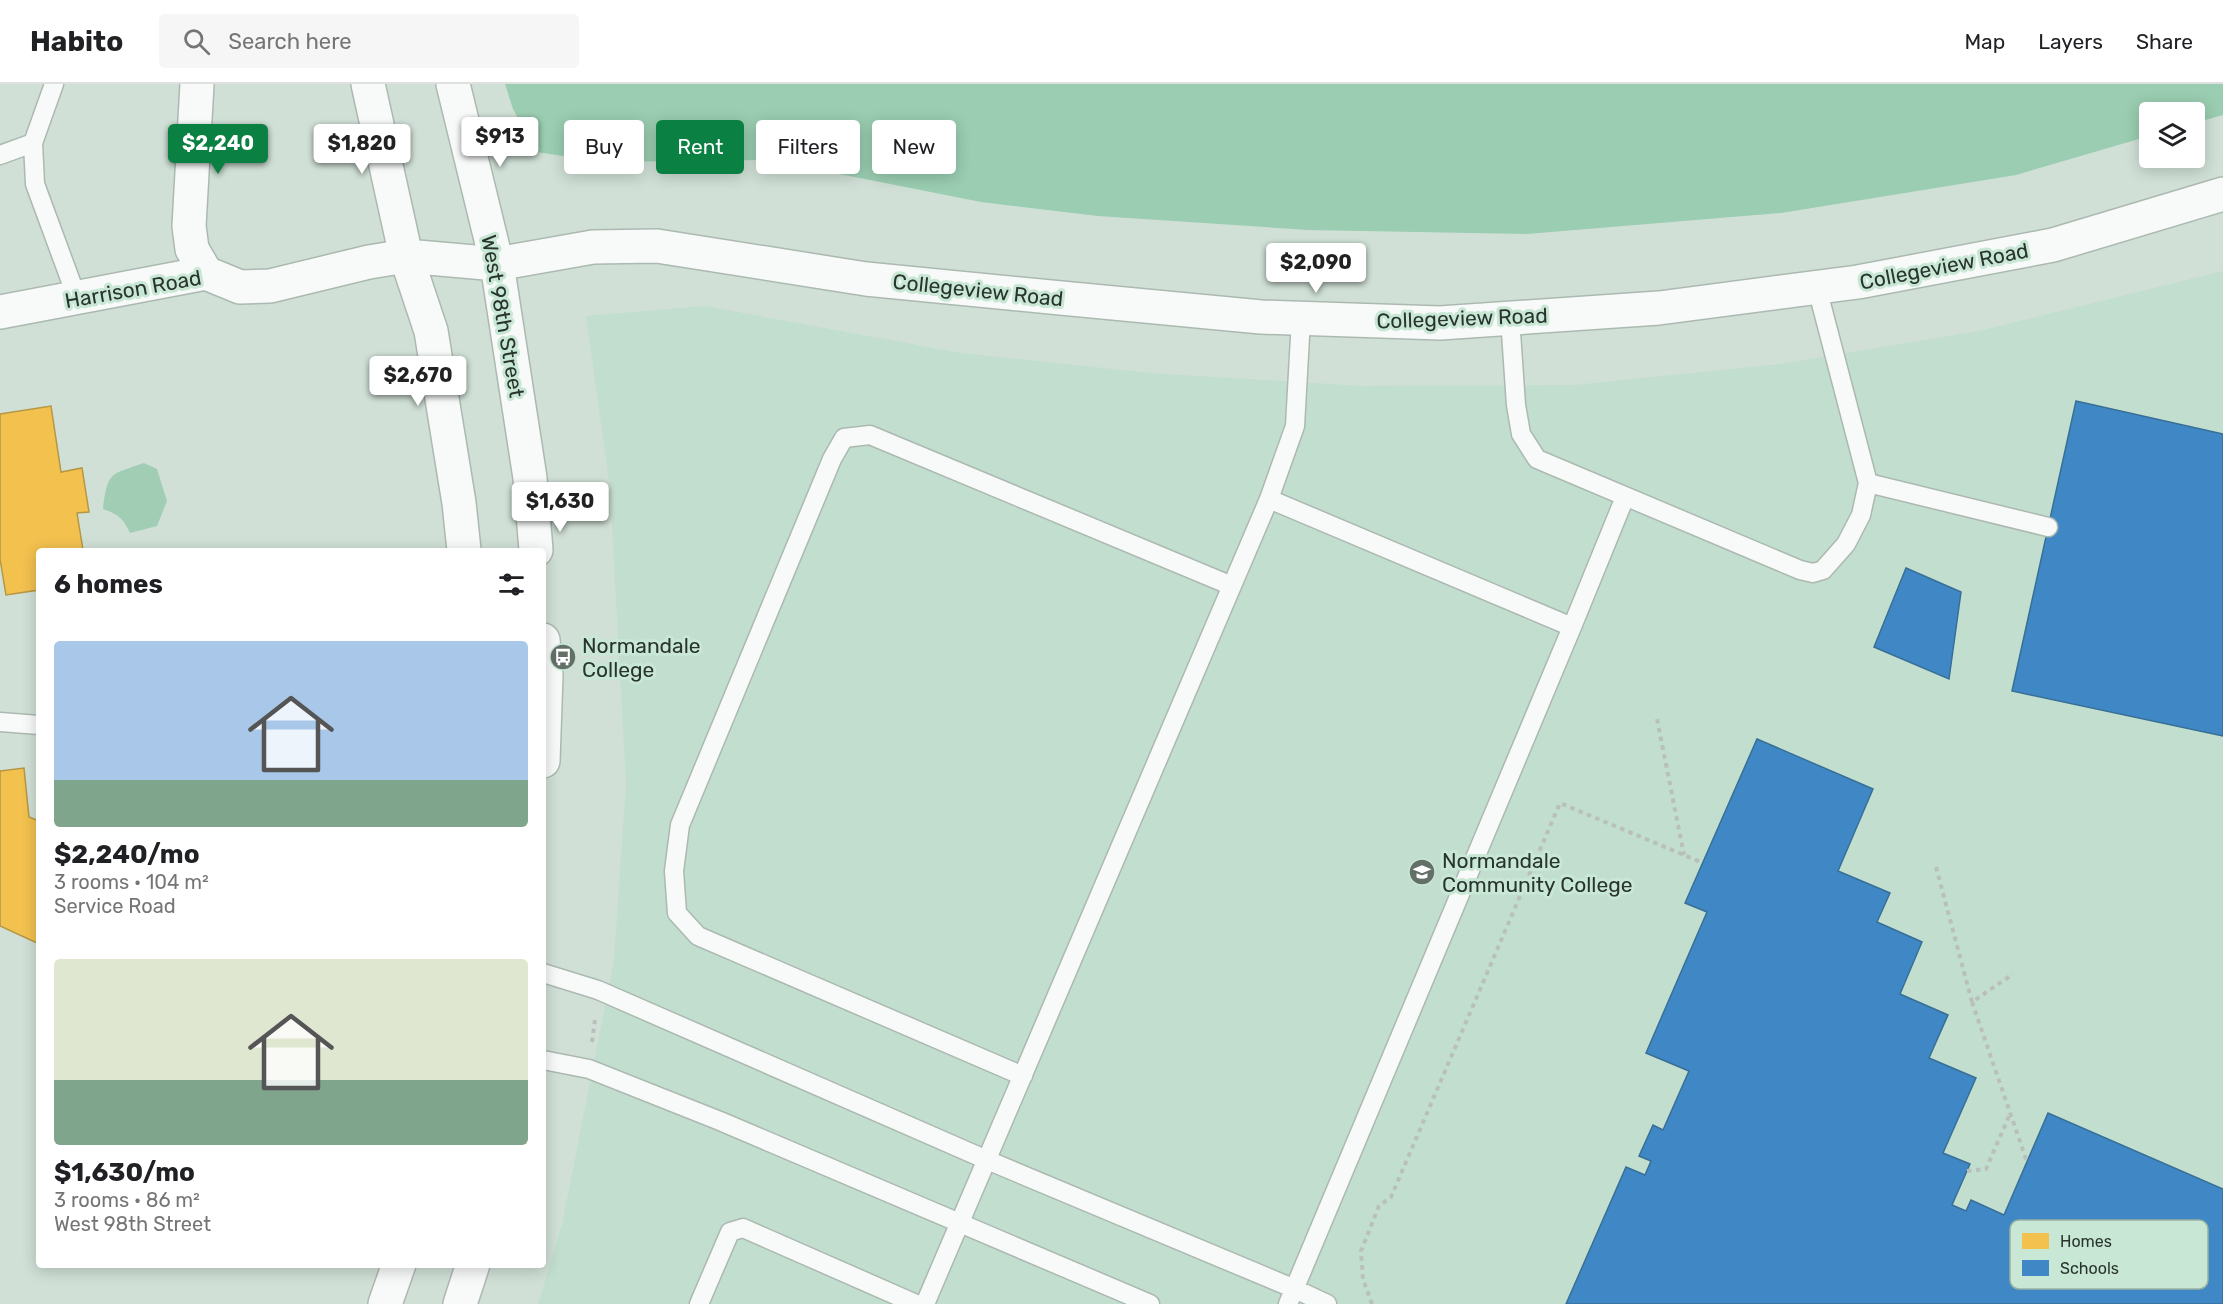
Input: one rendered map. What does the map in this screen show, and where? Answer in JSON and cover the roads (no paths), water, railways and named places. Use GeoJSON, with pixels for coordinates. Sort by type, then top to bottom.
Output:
{"type":"FeatureCollection","features":[{"type":"Feature","properties":{"kind":"street"},"geometry":{"type":"LineString","coordinates":[[197,84],[189,226],[192,249],[206,273]]}},
{"type":"Feature","properties":{"kind":"street"},"geometry":{"type":"LineString","coordinates":[[368,84],[406,256],[431,331],[459,503],[464,548]]}},
{"type":"Feature","properties":{"kind":"street","name":"West 98th Street"},"geometry":{"type":"LineString","coordinates":[[453,84],[497,264],[530,477],[536,548]]}},
{"type":"Feature","properties":{"kind":"street","name":"Collegeview Road"},"geometry":{"type":"LineString","coordinates":[[406,256],[497,264],[593,247],[657,246],[866,279],[1249,316],[1440,323],[1659,308],[1858,282],[2053,245],[2223,194]]}},
{"type":"Feature","properties":{"kind":"street","name":"Harrison Road"},"geometry":{"type":"LineString","coordinates":[[0,312],[206,273],[240,286],[270,286],[369,262],[406,256]]}},
{"type":"Feature","properties":{"kind":"street"},"geometry":{"type":"LineString","coordinates":[[385,1304],[398,1268]]}},
{"type":"Feature","properties":{"kind":"street"},"geometry":{"type":"LineString","coordinates":[[460,1304],[472,1268]]}},
{"type":"Feature","properties":{"kind":"lane"},"geometry":{"type":"LineString","coordinates":[[54,84],[33,143],[35,184],[77,298]]}},
{"type":"Feature","properties":{"kind":"lane"},"geometry":{"type":"LineString","coordinates":[[0,155],[33,143]]}},
{"type":"Feature","properties":{"kind":"lane"},"geometry":{"type":"LineString","coordinates":[[1510,318],[1516,405],[1521,434],[1537,459],[1800,570],[1813,573],[1823,570],[1846,544],[1861,515],[1868,483],[1817,288]]}},
{"type":"Feature","properties":{"kind":"lane"},"geometry":{"type":"LineString","coordinates":[[925,1304],[1269,499],[1295,426],[1301,319]]}},
{"type":"Feature","properties":{"kind":"lane"},"geometry":{"type":"LineString","coordinates":[[1023,1076],[698,936],[677,913],[674,871],[680,825],[832,459],[844,438],[870,435],[1232,586]]}},
{"type":"Feature","properties":{"kind":"lane"},"geometry":{"type":"LineString","coordinates":[[1868,483],[2049,526]]}},
{"type":"Feature","properties":{"kind":"lane"},"geometry":{"type":"LineString","coordinates":[[1292,1296],[1625,497]]}},
{"type":"Feature","properties":{"kind":"lane"},"geometry":{"type":"LineString","coordinates":[[1269,499],[1572,627]]}},
{"type":"Feature","properties":{"kind":"lane"},"geometry":{"type":"LineString","coordinates":[[0,722],[36,725]]}},
{"type":"Feature","properties":{"kind":"lane"},"geometry":{"type":"LineString","coordinates":[[546,974],[598,990],[1292,1296],[1327,1304]]}},
{"type":"Feature","properties":{"kind":"lane"},"geometry":{"type":"LineString","coordinates":[[546,1061],[589,1069],[720,1121],[1150,1304]]}},
{"type":"Feature","properties":{"kind":"lane"},"geometry":{"type":"LineString","coordinates":[[699,1304],[730,1232],[743,1228],[916,1304]]}},
{"type":"Feature","properties":{"kind":"place","name":"Normandale College"},"geometry":{"type":"Point","coordinates":[563,657]}},
{"type":"Feature","properties":{"kind":"place","name":"Normandale Community College"},"geometry":{"type":"Point","coordinates":[1422,872]}}]}
